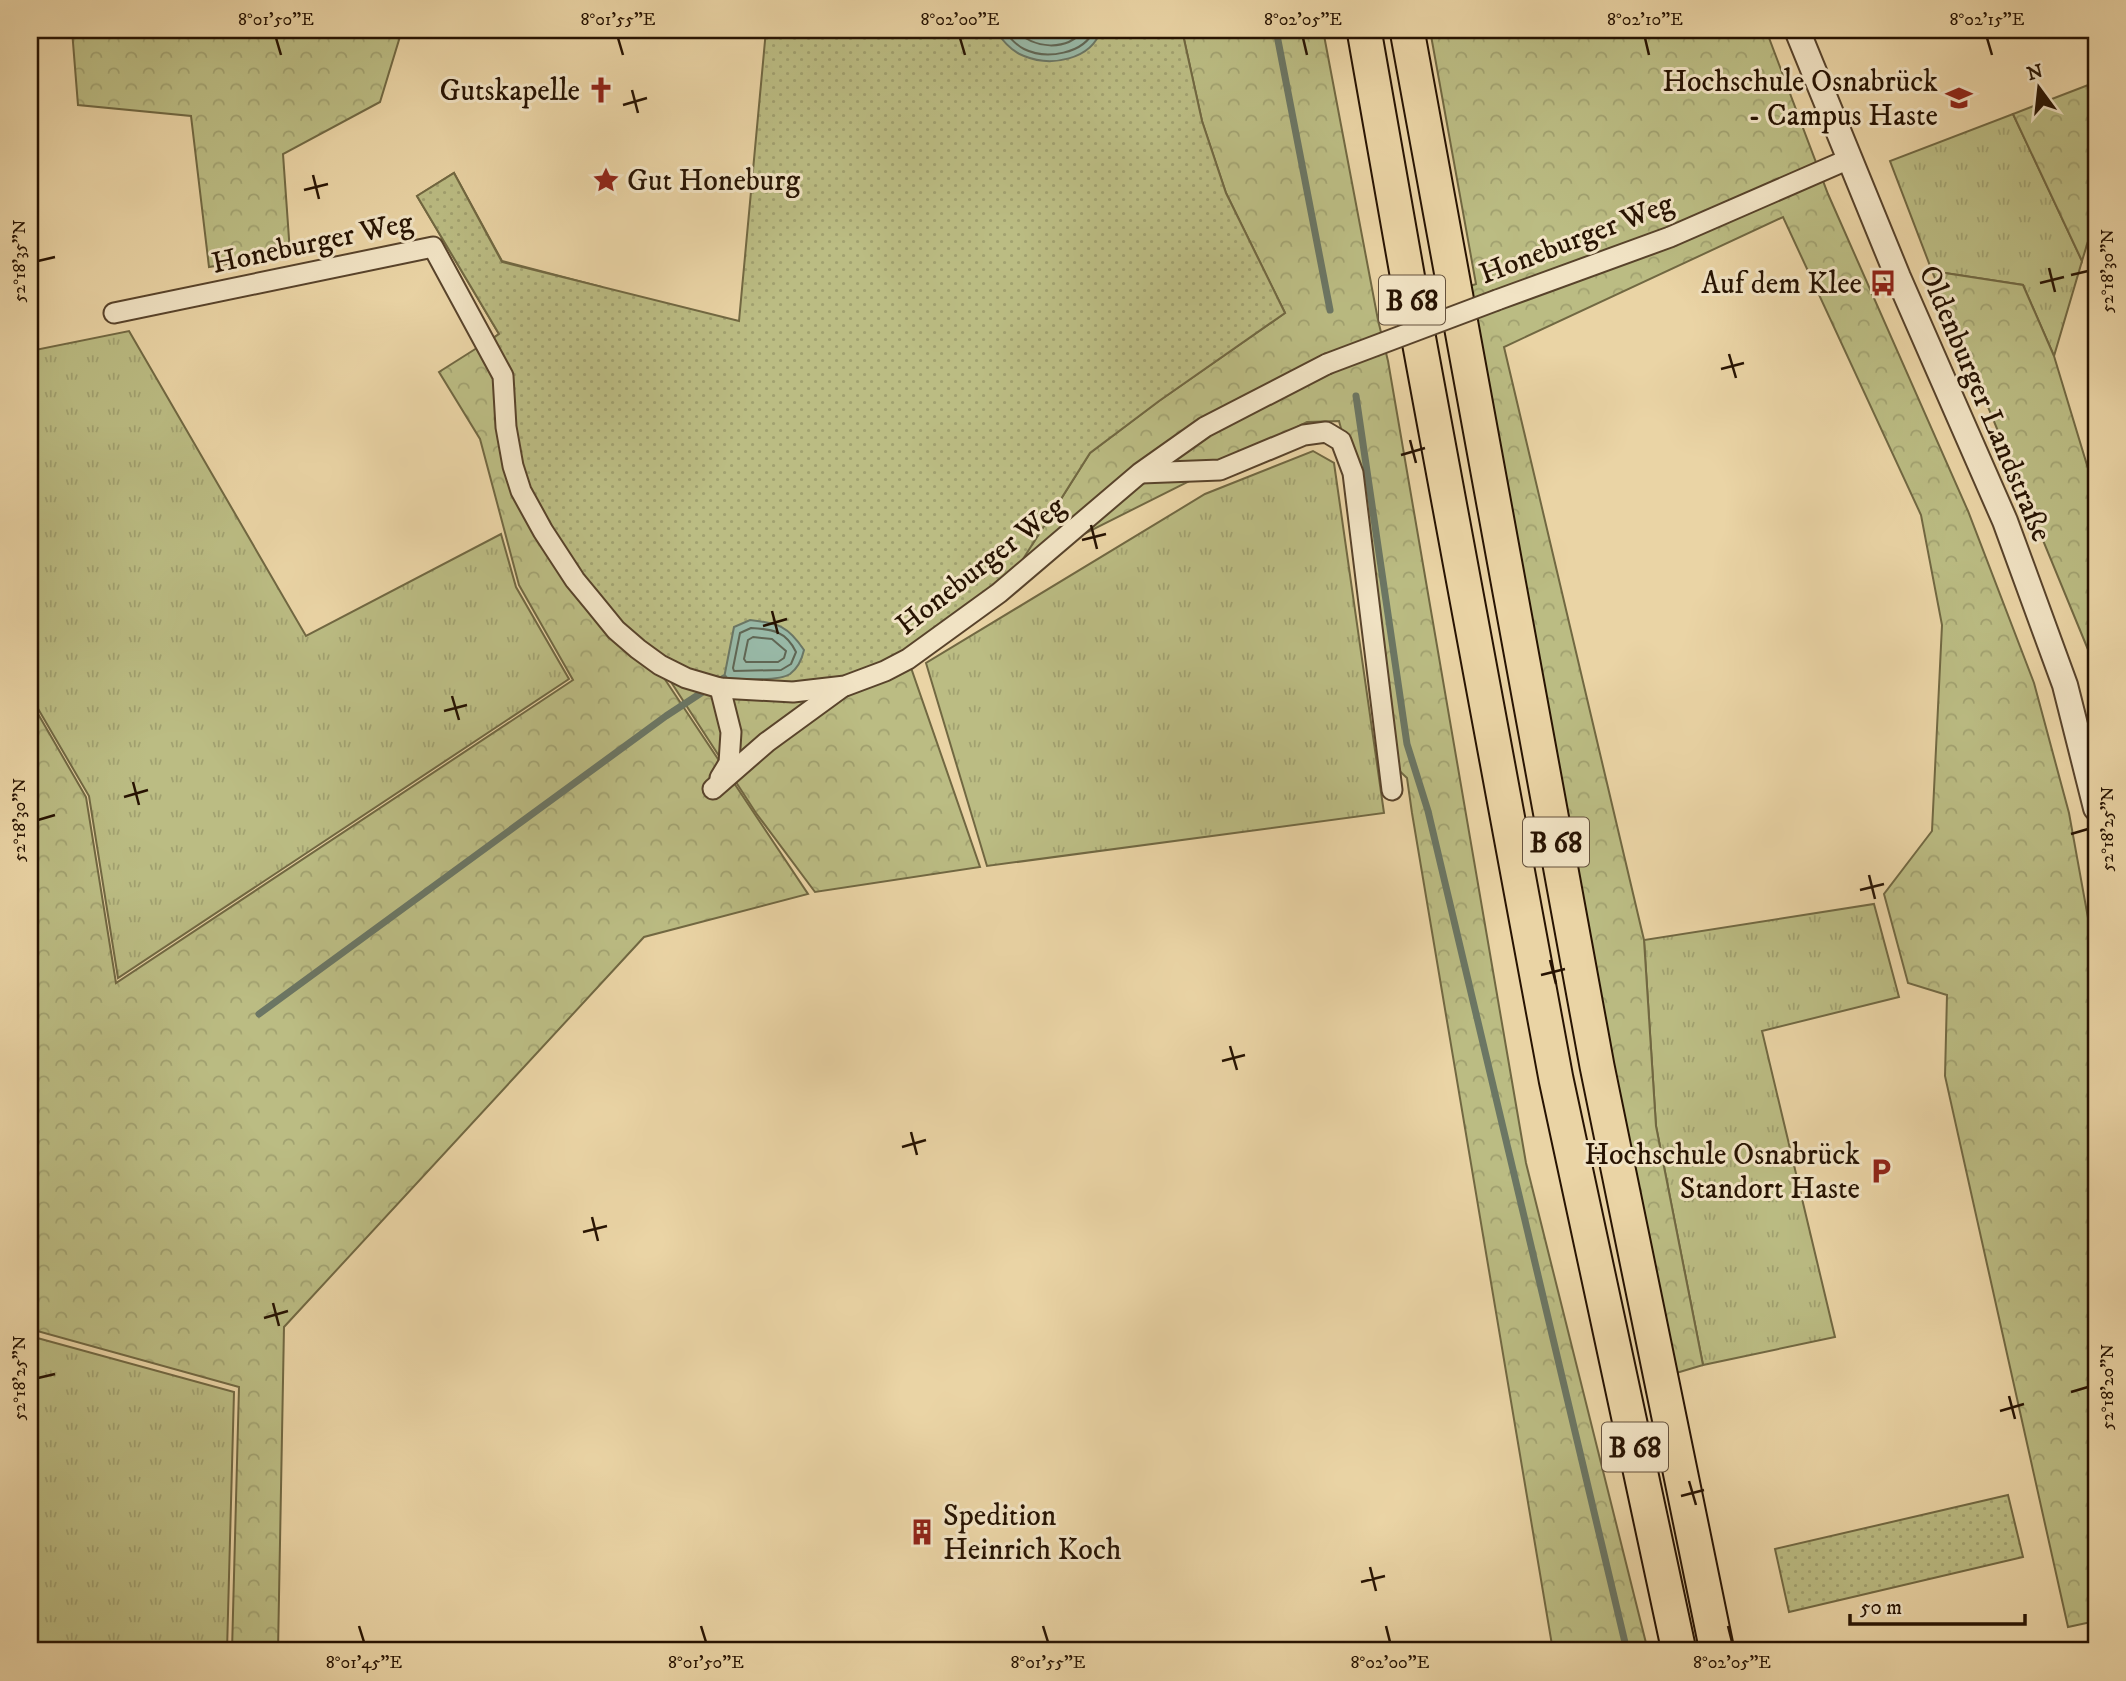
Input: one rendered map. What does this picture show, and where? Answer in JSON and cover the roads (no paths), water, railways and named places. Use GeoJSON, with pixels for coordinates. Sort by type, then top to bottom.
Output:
{"type":"FeatureCollection","features":[{"type":"Feature","properties":{"kind":"highway","name":"B 68"},"geometry":{"type":"LineString","coordinates":[[1364,30],[1556,1079],[1679,1651]]}},
{"type":"Feature","properties":{"kind":"highway","name":"B 68"},"geometry":{"type":"LineString","coordinates":[[1407,30],[1597,1066],[1717,1651]]}},
{"type":"Feature","properties":{"kind":"street","name":"Oldenburger Landstraße"},"geometry":{"type":"LineString","coordinates":[[1797,30],[1898,277],[2004,521],[2064,685],[2096,808]]}},
{"type":"Feature","properties":{"kind":"street","name":"Honeburger Weg"},"geometry":{"type":"LineString","coordinates":[[114,313],[433,247],[503,376],[506,427],[521,491],[542,531],[575,580],[616,630],[660,666],[713,686],[793,692],[845,686],[908,659],[978,610],[1140,473],[1205,427],[1328,364],[1670,236],[1849,159]]}},
{"type":"Feature","properties":{"kind":"street"},"geometry":{"type":"LineString","coordinates":[[1140,473],[1220,470],[1304,435],[1325,432],[1340,441],[1353,473],[1392,790]]}},
{"type":"Feature","properties":{"kind":"street","name":"Honeburger Weg"},"geometry":{"type":"LineString","coordinates":[[713,686],[731,732],[729,763],[713,789],[767,742],[845,686]]}},
{"type":"Feature","properties":{"kind":"water"},"geometry":{"type":"Polygon","coordinates":[[[995,30],[1101,30],[1089,48],[1079,54],[1058,61],[1046,61],[1015,52],[995,30]]]}},
{"type":"Feature","properties":{"kind":"water"},"geometry":{"type":"Polygon","coordinates":[[[750,620],[782,627],[804,650],[801,660],[790,674],[768,679],[724,678],[734,627],[750,620]]]}},
{"type":"Feature","properties":{"kind":"waterway"},"geometry":{"type":"LineString","coordinates":[[1276,30],[1330,310]]}},
{"type":"Feature","properties":{"kind":"waterway"},"geometry":{"type":"LineString","coordinates":[[1356,396],[1407,744],[1428,811],[1627,1651]]}},
{"type":"Feature","properties":{"kind":"waterway"},"geometry":{"type":"LineString","coordinates":[[259,1014],[666,716],[724,678]]}},
{"type":"Feature","properties":{"kind":"place","name":"Gutskapelle"},"geometry":{"type":"Point","coordinates":[601,90]}},
{"type":"Feature","properties":{"kind":"place","name":"Hochschule Osnabrück - Campus Haste"},"geometry":{"type":"Point","coordinates":[1959,98]}},
{"type":"Feature","properties":{"kind":"place","name":"Gut Honeburg"},"geometry":{"type":"Point","coordinates":[606,180]}},
{"type":"Feature","properties":{"kind":"place","name":"Auf dem Klee"},"geometry":{"type":"Point","coordinates":[1883,283]}},
{"type":"Feature","properties":{"kind":"place","name":"Hochschule Osnabrück Standort Haste"},"geometry":{"type":"Point","coordinates":[1881,1171]}},
{"type":"Feature","properties":{"kind":"place","name":"Spedition Heinrich Koch"},"geometry":{"type":"Point","coordinates":[922,1532]}}]}
